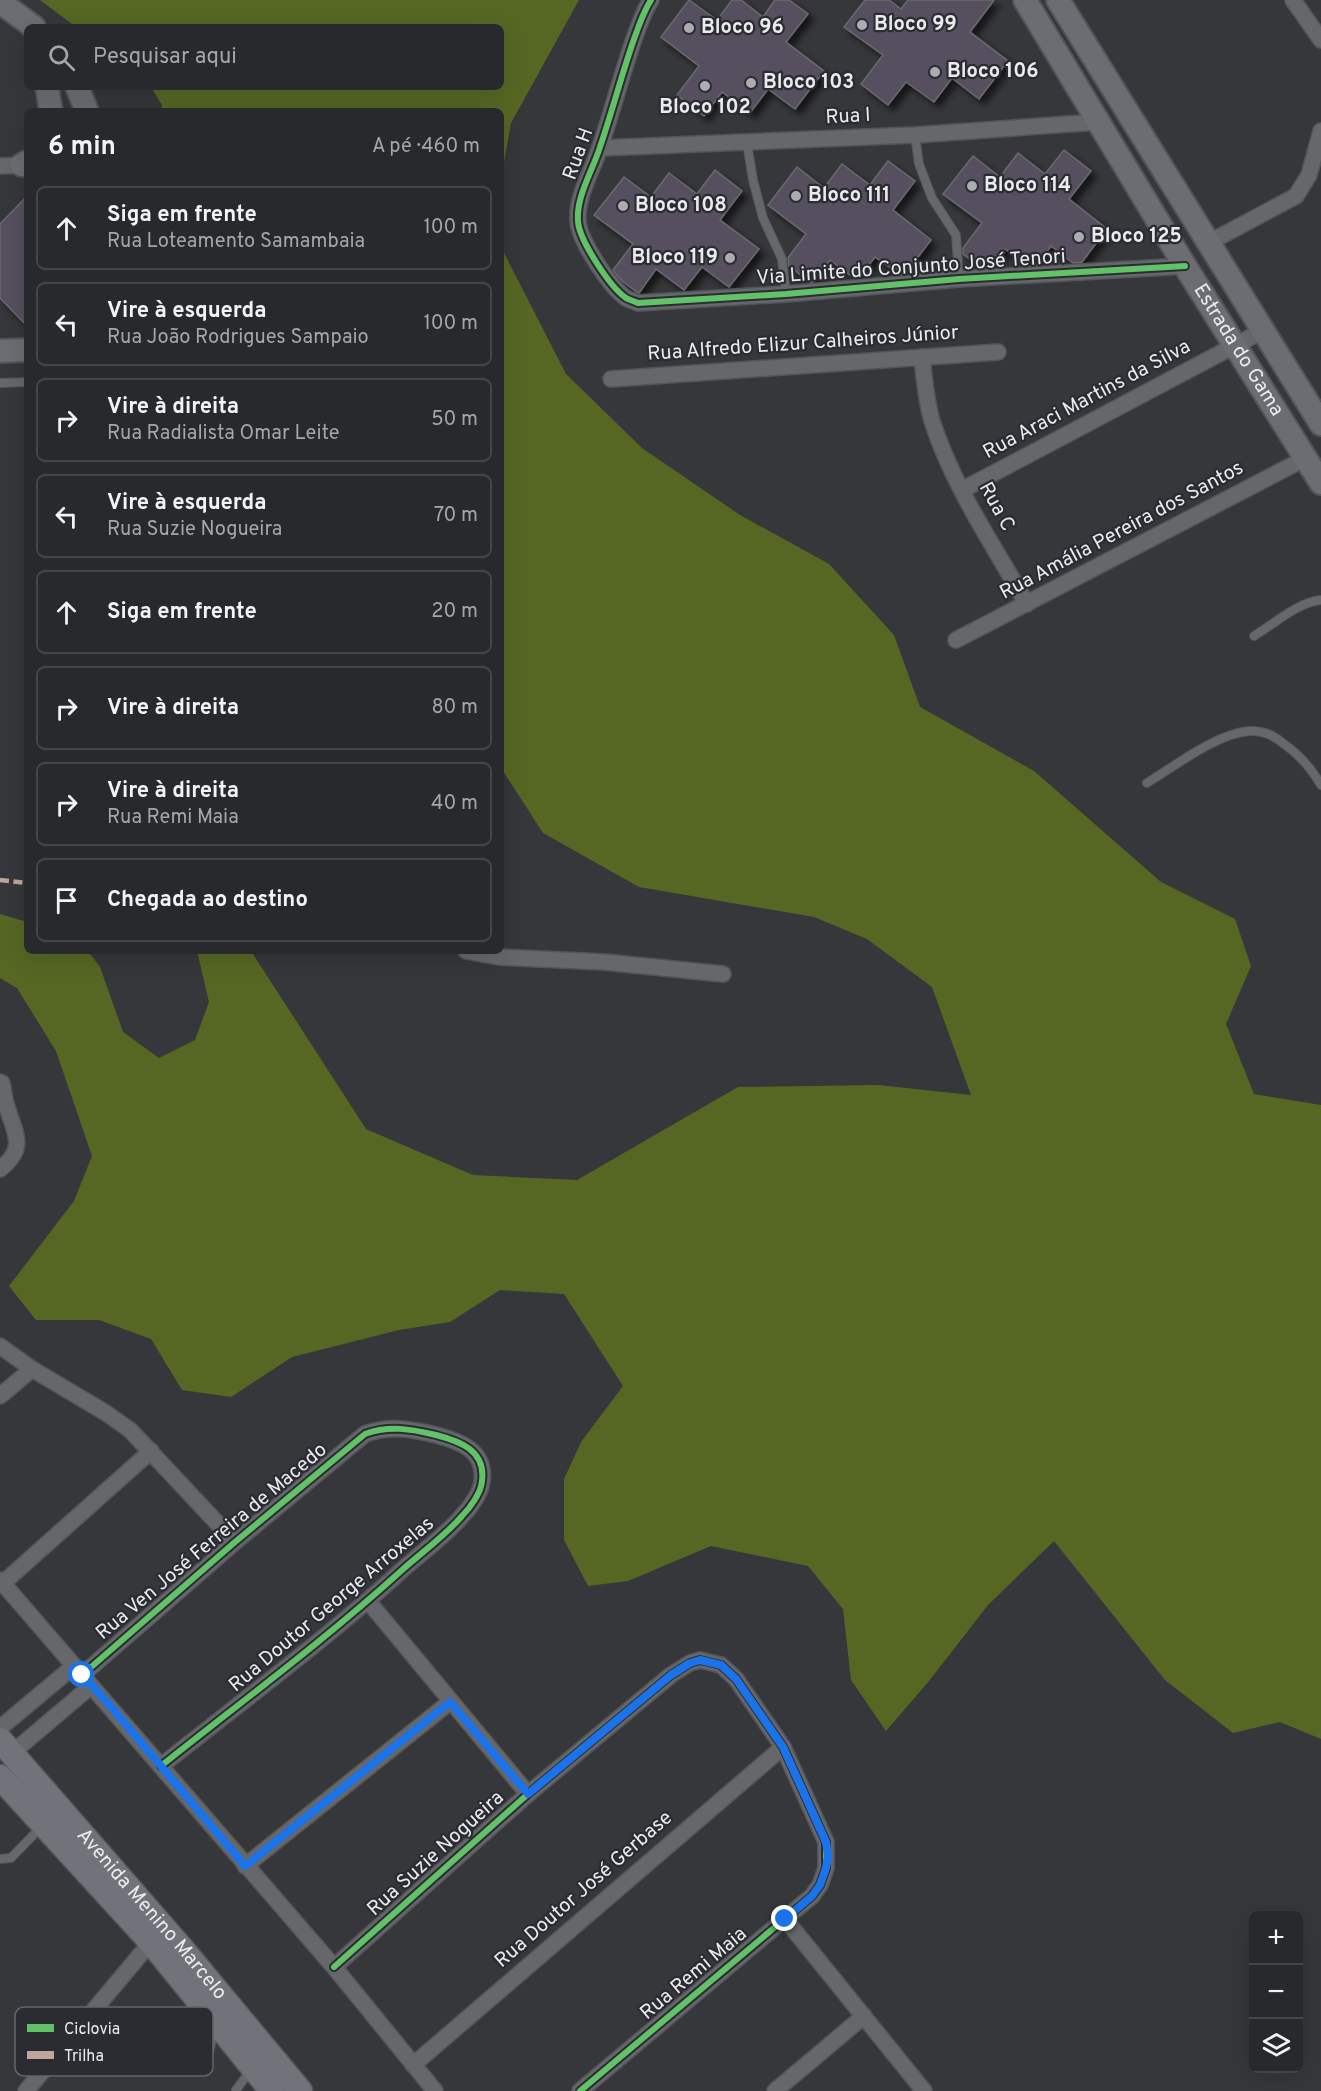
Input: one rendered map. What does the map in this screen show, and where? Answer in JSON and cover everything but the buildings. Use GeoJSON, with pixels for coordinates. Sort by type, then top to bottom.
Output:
{"type":"FeatureCollection","features":[{"type":"Feature","properties":{"kind":"main road","name":"Avenida Menino Marcelo"},"geometry":{"type":"LineString","coordinates":[[13,1755],[182,1949],[212,2007]]}},
{"type":"Feature","properties":{"kind":"main road","name":"Avenida Menino Marcelo"},"geometry":{"type":"LineString","coordinates":[[3,1788],[43,1825],[151,1942],[203,2007]]}},
{"type":"Feature","properties":{"kind":"main road","name":"Avenida Menino Marcelo"},"geometry":{"type":"LineString","coordinates":[[213,2009],[248,2077],[300,2091]]}},
{"type":"Feature","properties":{"kind":"main road","name":"Avenida Menino Marcelo"},"geometry":{"type":"LineString","coordinates":[[213,2020],[248,2077],[272,2091]]}},
{"type":"Feature","properties":{"kind":"street","name":"Rua H"},"geometry":{"type":"LineString","coordinates":[[638,303],[625,297],[617,289],[590,252],[577,218],[582,195],[600,148],[629,53],[651,0]]}},
{"type":"Feature","properties":{"kind":"street","name":"Estrada do Gama"},"geometry":{"type":"LineString","coordinates":[[1026,0],[1185,266],[1321,483]]}},
{"type":"Feature","properties":{"kind":"street"},"geometry":{"type":"LineString","coordinates":[[1058,0],[1316,416]]}},
{"type":"Feature","properties":{"kind":"street"},"geometry":{"type":"LineString","coordinates":[[1293,0],[1321,40]]}},
{"type":"Feature","properties":{"kind":"street"},"geometry":{"type":"LineString","coordinates":[[0,2],[29,24]]}},
{"type":"Feature","properties":{"kind":"street"},"geometry":{"type":"LineString","coordinates":[[48,90],[50,108]]}},
{"type":"Feature","properties":{"kind":"street"},"geometry":{"type":"LineString","coordinates":[[77,90],[86,108]]}},
{"type":"Feature","properties":{"kind":"street","name":"Rua I"},"geometry":{"type":"LineString","coordinates":[[600,148],[915,135],[1098,122]]}},
{"type":"Feature","properties":{"kind":"street"},"geometry":{"type":"LineString","coordinates":[[1210,242],[1296,195],[1309,175],[1321,131]]}},
{"type":"Feature","properties":{"kind":"street","name":"Via Limite do Conjunto José Tenori"},"geometry":{"type":"LineString","coordinates":[[638,303],[786,294],[959,279],[1185,266]]}},
{"type":"Feature","properties":{"kind":"street","name":"Rua Araci Martins da Silva"},"geometry":{"type":"LineString","coordinates":[[962,490],[1264,330]]}},
{"type":"Feature","properties":{"kind":"street"},"geometry":{"type":"LineString","coordinates":[[0,351],[24,350]]}},
{"type":"Feature","properties":{"kind":"street","name":"Rua Alfredo Elizur Calheiros Júnior"},"geometry":{"type":"LineString","coordinates":[[611,379],[998,352]]}},
{"type":"Feature","properties":{"kind":"street","name":"Rua C"},"geometry":{"type":"LineString","coordinates":[[922,357],[927,397],[942,447],[962,490],[1027,604]]}},
{"type":"Feature","properties":{"kind":"street","name":"Rua Amália Pereira dos Santos"},"geometry":{"type":"LineString","coordinates":[[956,640],[1306,458]]}},
{"type":"Feature","properties":{"kind":"street"},"geometry":{"type":"LineString","coordinates":[[482,954],[499,957],[604,962],[723,974]]}},
{"type":"Feature","properties":{"kind":"street"},"geometry":{"type":"LineString","coordinates":[[0,1082],[18,1144],[11,1160],[0,1169]]}},
{"type":"Feature","properties":{"kind":"street"},"geometry":{"type":"LineString","coordinates":[[0,1346],[32,1369],[130,1430],[235,1542]]}},
{"type":"Feature","properties":{"kind":"street"},"geometry":{"type":"LineString","coordinates":[[0,1396],[32,1369]]}},
{"type":"Feature","properties":{"kind":"street","name":"Rua Doutor George Arroxelas"},"geometry":{"type":"LineString","coordinates":[[160,1766],[368,1601],[462,1516],[477,1496],[482,1482],[481,1467],[475,1454],[464,1444],[400,1428],[379,1429],[365,1434]]}},
{"type":"Feature","properties":{"kind":"street","name":"Rua Ven José Ferreira de Macedo"},"geometry":{"type":"LineString","coordinates":[[3,1788],[13,1755],[82,1676],[235,1542],[365,1434]]}},
{"type":"Feature","properties":{"kind":"street"},"geometry":{"type":"LineString","coordinates":[[151,1451],[1,1581],[334,1967],[435,2091]]}},
{"type":"Feature","properties":{"kind":"street"},"geometry":{"type":"LineString","coordinates":[[368,1601],[528,1794]]}},
{"type":"Feature","properties":{"kind":"street","name":"Rua Suzie Nogueira"},"geometry":{"type":"LineString","coordinates":[[334,1967],[528,1794],[671,1675],[690,1663],[700,1660],[721,1665],[736,1679],[783,1747],[826,1842]]}},
{"type":"Feature","properties":{"kind":"street","name":"Rua Ven José Ferreira de Macedo"},"geometry":{"type":"LineString","coordinates":[[0,1728],[82,1676]]}},
{"type":"Feature","properties":{"kind":"street"},"geometry":{"type":"LineString","coordinates":[[245,1866],[450,1702]]}},
{"type":"Feature","properties":{"kind":"street","name":"Rua Doutor José Gerbase"},"geometry":{"type":"LineString","coordinates":[[413,2065],[783,1747]]}},
{"type":"Feature","properties":{"kind":"street","name":"Rua Remi Maia"},"geometry":{"type":"LineString","coordinates":[[579,2091],[812,1896],[820,1885],[826,1868],[826,1842]]}},
{"type":"Feature","properties":{"kind":"street"},"geometry":{"type":"LineString","coordinates":[[785,1919],[924,2091]]}},
{"type":"Feature","properties":{"kind":"street"},"geometry":{"type":"LineString","coordinates":[[96,2007],[151,1942]]}},
{"type":"Feature","properties":{"kind":"street"},"geometry":{"type":"LineString","coordinates":[[775,2091],[864,2016]]}},
{"type":"Feature","properties":{"kind":"street"},"geometry":{"type":"LineString","coordinates":[[26,2091],[39,2076]]}},
{"type":"Feature","properties":{"kind":"lane"},"geometry":{"type":"LineString","coordinates":[[915,135],[920,164],[932,198],[956,235],[959,279]]}},
{"type":"Feature","properties":{"kind":"lane"},"geometry":{"type":"LineString","coordinates":[[747,143],[753,180],[763,218],[782,259],[786,294]]}},
{"type":"Feature","properties":{"kind":"lane"},"geometry":{"type":"LineString","coordinates":[[0,383],[24,382]]}},
{"type":"Feature","properties":{"kind":"lane"},"geometry":{"type":"LineString","coordinates":[[1254,636],[1300,607],[1314,600],[1321,600]]}},
{"type":"Feature","properties":{"kind":"lane"},"geometry":{"type":"LineString","coordinates":[[1147,783],[1213,744],[1234,734],[1252,731],[1271,734],[1296,752],[1313,770],[1321,785]]}},
{"type":"Feature","properties":{"kind":"lane"},"geometry":{"type":"LineString","coordinates":[[0,1859],[11,1858],[43,1825]]}},
{"type":"Feature","properties":{"kind":"green space"},"geometry":{"type":"Polygon","coordinates":[[[40,0],[579,0],[511,123],[504,162],[504,108],[162,108],[153,90],[504,90],[504,24],[72,24],[40,0]]]}},
{"type":"Feature","properties":{"kind":"green space"},"geometry":{"type":"Polygon","coordinates":[[[504,253],[566,374],[642,448],[740,515],[829,564],[894,635],[920,707],[1034,771],[1161,882],[1235,919],[1251,966],[1226,1024],[1254,1094],[1321,1105],[1321,1739],[1280,1722],[1233,1733],[1165,1680],[1054,1541],[988,1605],[929,1681],[886,1731],[851,1680],[843,1609],[808,1566],[711,1546],[628,1581],[588,1586],[564,1540],[564,1479],[581,1442],[623,1386],[564,1294],[500,1290],[450,1322],[399,1330],[292,1357],[231,1397],[182,1390],[151,1339],[99,1320],[36,1320],[9,1286],[74,1201],[92,1156],[56,1051],[17,988],[0,978],[0,914],[24,921],[24,954],[90,954],[100,967],[123,1032],[159,1058],[195,1040],[209,1002],[198,954],[253,954],[366,1129],[473,1175],[577,1180],[738,1087],[878,1085],[971,1095],[932,987],[867,939],[814,917],[639,887],[543,833],[504,773],[504,253]]]}},
{"type":"Feature","properties":{"kind":"marked path"},"geometry":{"type":"LineString","coordinates":[[0,880],[24,883]]}},
{"type":"Feature","properties":{"kind":"cycle path"},"geometry":{"type":"LineString","coordinates":[[651,0],[633,42],[600,147],[582,193],[578,212],[580,229],[589,251],[612,284],[627,299],[638,303],[786,294],[959,279],[1185,266]]}},
{"type":"Feature","properties":{"kind":"cycle path"},"geometry":{"type":"LineString","coordinates":[[82,1675],[235,1542],[365,1434],[391,1429],[418,1431],[453,1440],[475,1454],[482,1470],[481,1486],[472,1505],[441,1537],[343,1622],[161,1766]]}},
{"type":"Feature","properties":{"kind":"cycle path"},"geometry":{"type":"LineString","coordinates":[[334,1967],[528,1794],[671,1675],[690,1663],[700,1660],[721,1665],[736,1679],[783,1747],[826,1842],[826,1868],[820,1885],[812,1896],[580,2091]]}},
{"type":"Feature","properties":{"kind":"place","name":"Bloco 99"},"geometry":{"type":"Point","coordinates":[862,25]}},
{"type":"Feature","properties":{"kind":"place","name":"Bloco 96"},"geometry":{"type":"Point","coordinates":[689,28]}},
{"type":"Feature","properties":{"kind":"place","name":"Bloco 106"},"geometry":{"type":"Point","coordinates":[935,72]}},
{"type":"Feature","properties":{"kind":"place","name":"Bloco 103"},"geometry":{"type":"Point","coordinates":[751,83]}},
{"type":"Feature","properties":{"kind":"place","name":"Bloco 102"},"geometry":{"type":"Point","coordinates":[705,86]}},
{"type":"Feature","properties":{"kind":"place","name":"Bloco 114"},"geometry":{"type":"Point","coordinates":[972,186]}},
{"type":"Feature","properties":{"kind":"place","name":"Bloco 111"},"geometry":{"type":"Point","coordinates":[796,196]}},
{"type":"Feature","properties":{"kind":"place","name":"Bloco 108"},"geometry":{"type":"Point","coordinates":[623,206]}},
{"type":"Feature","properties":{"kind":"place","name":"Bloco 125"},"geometry":{"type":"Point","coordinates":[1079,237]}},
{"type":"Feature","properties":{"kind":"place","name":"Bloco 119"},"geometry":{"type":"Point","coordinates":[730,258]}},
{"type":"Feature","properties":{"kind":"route"},"geometry":{"type":"LineString","coordinates":[[82,1675],[245,1866],[450,1702],[528,1794],[671,1675],[690,1663],[700,1660],[721,1665],[736,1679],[783,1747],[826,1842],[828,1856],[820,1885],[812,1896],[785,1919]]}}]}
